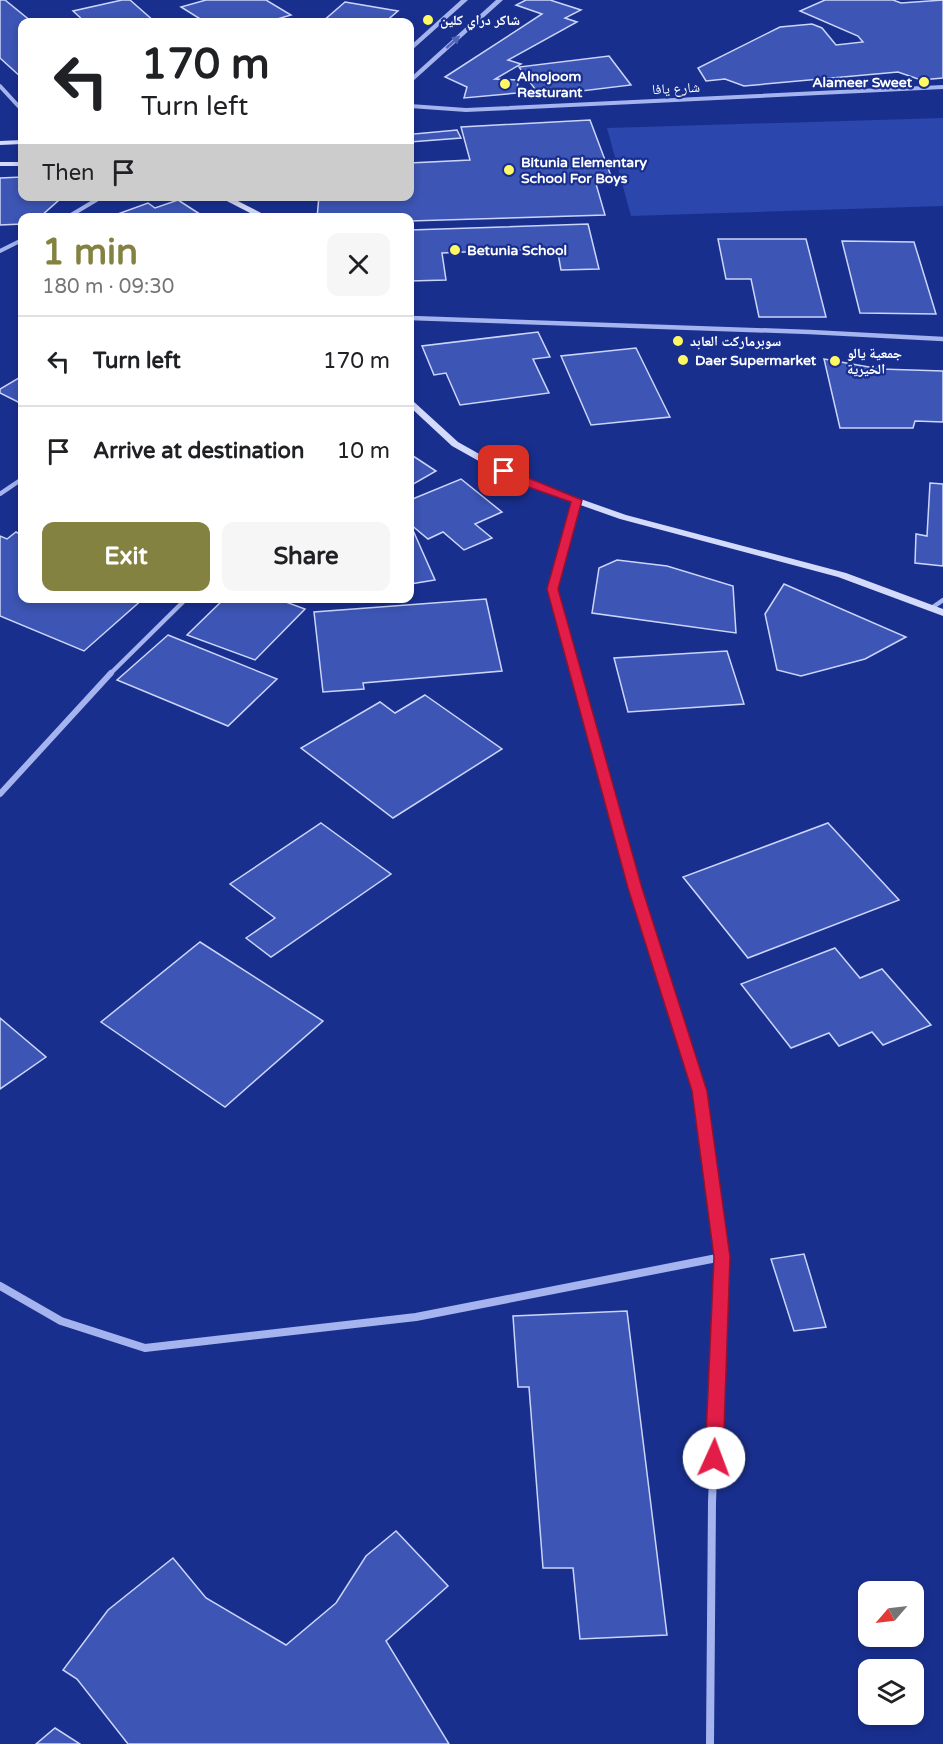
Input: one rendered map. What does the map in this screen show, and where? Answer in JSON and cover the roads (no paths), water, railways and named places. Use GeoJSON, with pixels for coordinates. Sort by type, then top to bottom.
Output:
{"type":"FeatureCollection","features":[{"type":"Feature","properties":{"kind":"main road"},"geometry":{"type":"LineString","coordinates":[[0,143],[18,142]]}},
{"type":"Feature","properties":{"kind":"main road"},"geometry":{"type":"LineString","coordinates":[[0,164],[18,164]]}},
{"type":"Feature","properties":{"kind":"main road"},"geometry":{"type":"LineString","coordinates":[[232,201],[259,213]]}},
{"type":"Feature","properties":{"kind":"main road"},"geometry":{"type":"LineString","coordinates":[[251,201],[259,213]]}},
{"type":"Feature","properties":{"kind":"main road"},"geometry":{"type":"LineString","coordinates":[[414,407],[455,444],[521,481],[623,517],[842,575],[943,613]]}},
{"type":"Feature","properties":{"kind":"street"},"geometry":{"type":"LineString","coordinates":[[414,45],[465,0]]}},
{"type":"Feature","properties":{"kind":"street"},"geometry":{"type":"LineString","coordinates":[[414,77],[500,0]]}},
{"type":"Feature","properties":{"kind":"street"},"geometry":{"type":"LineString","coordinates":[[0,86],[18,106]]}},
{"type":"Feature","properties":{"kind":"street","name":"شارع يافا"},"geometry":{"type":"LineString","coordinates":[[414,106],[466,111],[943,87]]}},
{"type":"Feature","properties":{"kind":"street"},"geometry":{"type":"LineString","coordinates":[[74,213],[95,201]]}},
{"type":"Feature","properties":{"kind":"street"},"geometry":{"type":"LineString","coordinates":[[0,251],[18,242]]}},
{"type":"Feature","properties":{"kind":"street"},"geometry":{"type":"LineString","coordinates":[[414,318],[580,326],[732,328],[943,339]]}},
{"type":"Feature","properties":{"kind":"street"},"geometry":{"type":"LineString","coordinates":[[0,494],[18,482]]}},
{"type":"Feature","properties":{"kind":"street"},"geometry":{"type":"LineString","coordinates":[[577,500],[552,589],[635,888],[700,1091],[722,1257],[712,1502],[710,1744]]}},
{"type":"Feature","properties":{"kind":"street"},"geometry":{"type":"LineString","coordinates":[[933,608],[943,600]]}},
{"type":"Feature","properties":{"kind":"street"},"geometry":{"type":"LineString","coordinates":[[0,794],[134,648],[182,603]]}},
{"type":"Feature","properties":{"kind":"street"},"geometry":{"type":"LineString","coordinates":[[0,1286],[61,1321],[145,1348],[416,1317],[722,1257]]}},
{"type":"Feature","properties":{"kind":"place","name":"شاكر دراي كلين"},"geometry":{"type":"Point","coordinates":[428,20]}},
{"type":"Feature","properties":{"kind":"place","name":"Alameer Sweet"},"geometry":{"type":"Point","coordinates":[924,82]}},
{"type":"Feature","properties":{"kind":"place","name":"Alnojoom Resturant"},"geometry":{"type":"Point","coordinates":[505,84]}},
{"type":"Feature","properties":{"kind":"place","name":"Bitunia Elementary School For Boys"},"geometry":{"type":"Point","coordinates":[509,170]}},
{"type":"Feature","properties":{"kind":"place","name":"Betunia School"},"geometry":{"type":"Point","coordinates":[455,250]}},
{"type":"Feature","properties":{"kind":"place","name":"سوبرماركت العابد"},"geometry":{"type":"Point","coordinates":[678,341]}},
{"type":"Feature","properties":{"kind":"place","name":"Daer Supermarket"},"geometry":{"type":"Point","coordinates":[683,360]}},
{"type":"Feature","properties":{"kind":"place","name":"جمعية يالو الخيرية"},"geometry":{"type":"Point","coordinates":[835,361]}}]}
